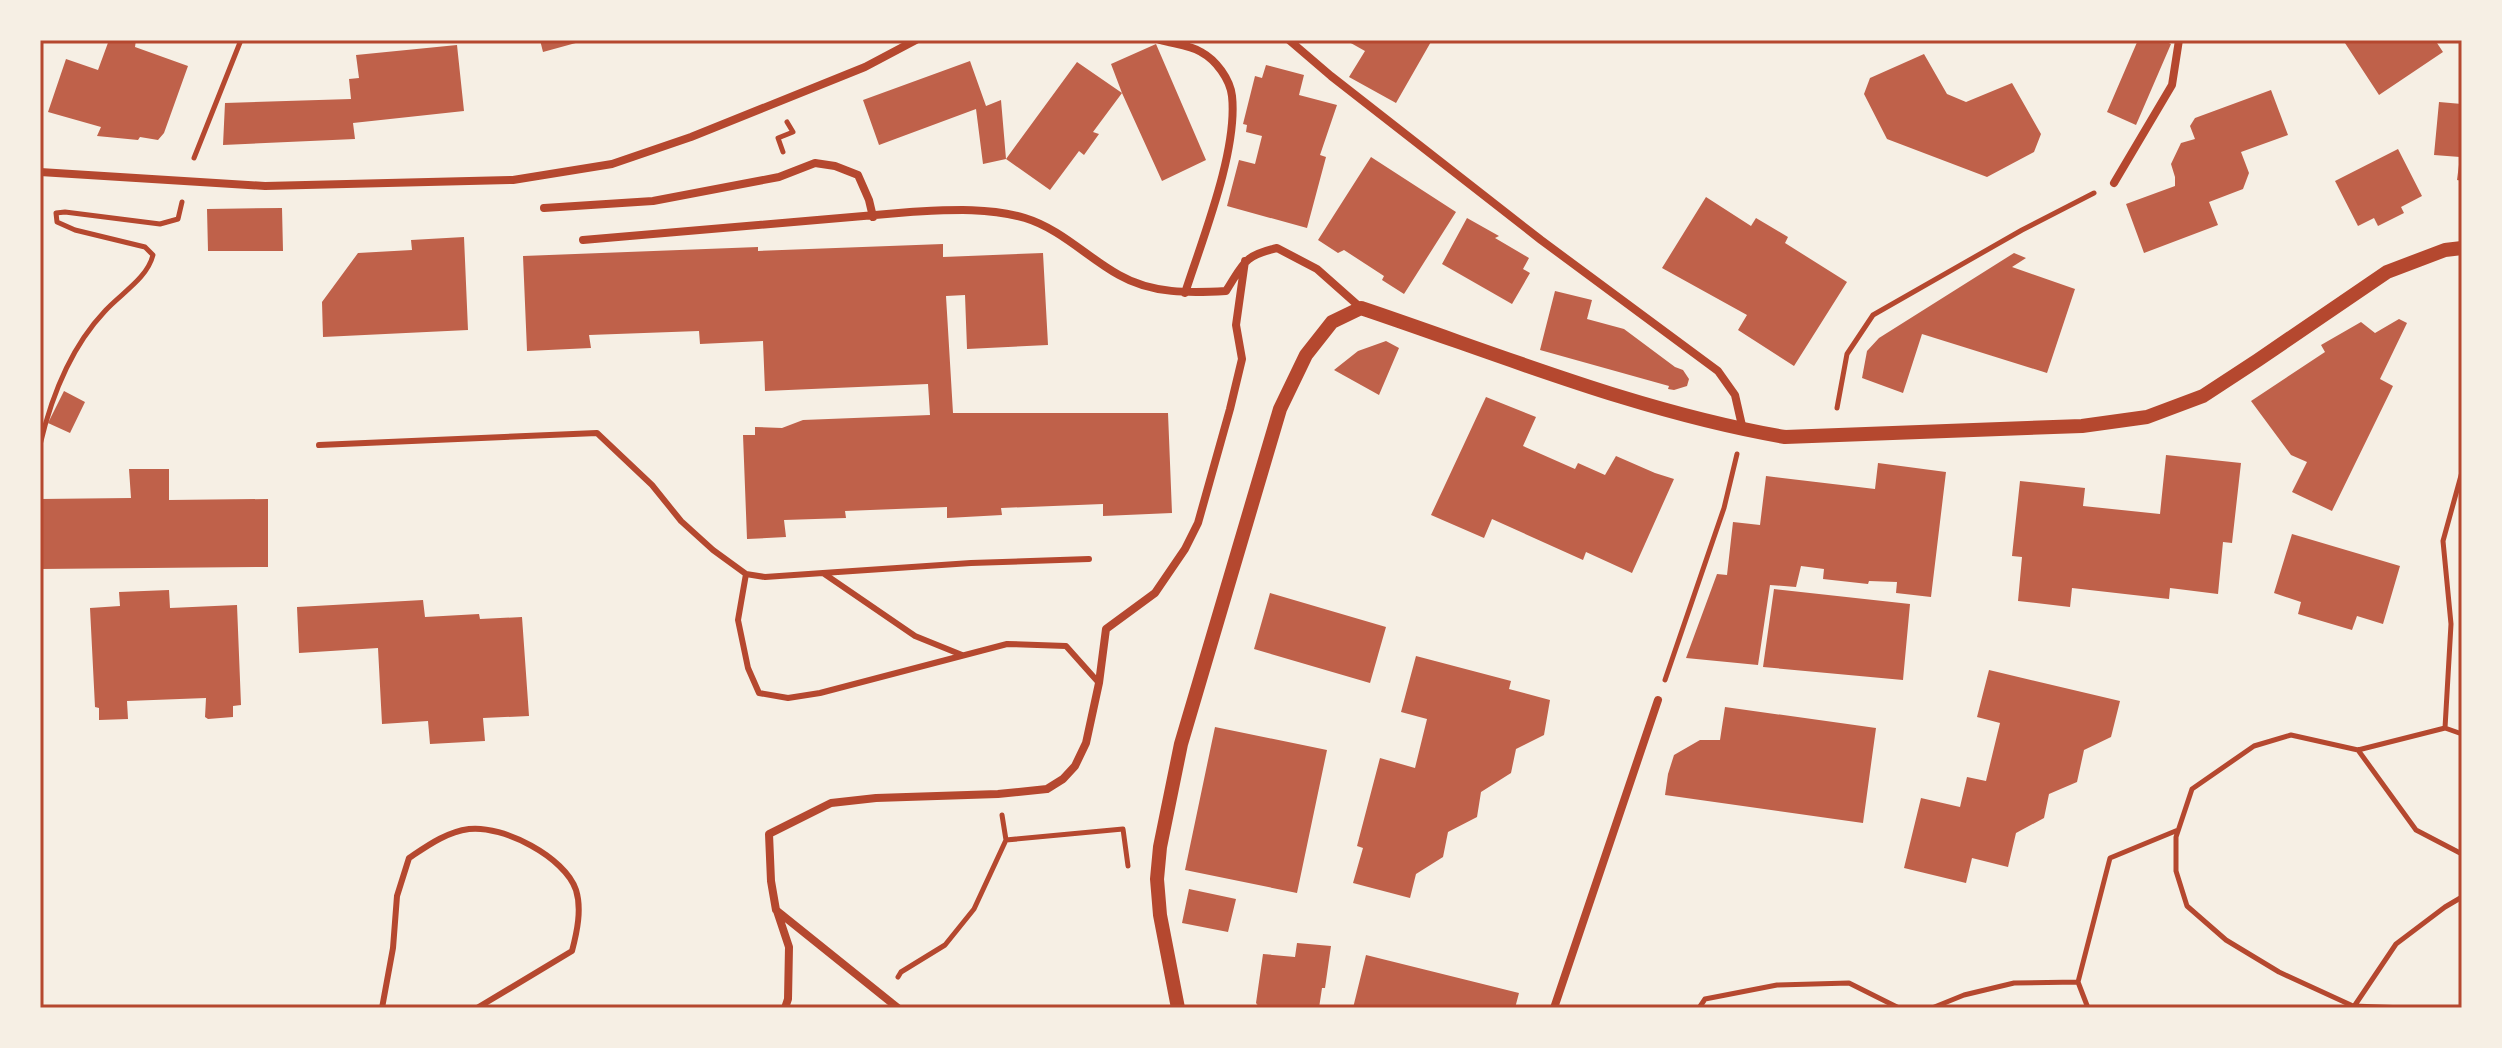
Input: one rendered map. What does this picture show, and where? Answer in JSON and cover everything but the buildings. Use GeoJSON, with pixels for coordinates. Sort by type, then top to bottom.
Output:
{"type":"FeatureCollection","features":[{"type":"Feature","properties":{"kind":"street"},"geometry":{"type":"LineString","coordinates":[[40,172],[265,186],[513,180],[612,164],[691,137],[852,72],[916,40]]}},
{"type":"Feature","properties":{"kind":"street"},"geometry":{"type":"LineString","coordinates":[[1160,40],[1201,51],[1226,76],[1232,95],[1225,164],[1185,293]]}},
{"type":"Feature","properties":{"kind":"street"},"geometry":{"type":"LineString","coordinates":[[1289,40],[1541,240],[1718,371],[1735,395],[1743,430]]}},
{"type":"Feature","properties":{"kind":"street"},"geometry":{"type":"LineString","coordinates":[[2114,183],[2172,85],[2179,40]]}},
{"type":"Feature","properties":{"kind":"street"},"geometry":{"type":"LineString","coordinates":[[544,208],[653,201],[779,177],[815,163],[835,166],[858,175],[873,217]]}},
{"type":"Feature","properties":{"kind":"street"},"geometry":{"type":"LineString","coordinates":[[583,240],[957,209],[992,211],[1028,219],[1057,233],[1118,275],[1142,286],[1185,293],[1226,291],[1245,261],[1255,253],[1277,248],[1317,269],[1361,308],[1658,408],[1743,430],[1785,437],[2082,426],[2147,417],[2203,396],[2387,272],[2445,250],[2462,248]]}},
{"type":"Feature","properties":{"kind":"street"},"geometry":{"type":"LineString","coordinates":[[785,1008],[788,999],[789,947],[776,910],[769,834],[831,803],[1047,789],[1063,779],[1075,766],[1086,743],[1099,683],[1106,629],[1155,593],[1185,549],[1198,523],[1242,359],[1236,325],[1245,261]]}},
{"type":"Feature","properties":{"kind":"street"},"geometry":{"type":"LineString","coordinates":[[1178,1008],[1160,915],[1157,879],[1160,847],[1181,744],[1280,409],[1306,355],[1332,322],[1361,308]]}},
{"type":"Feature","properties":{"kind":"street"},"geometry":{"type":"LineString","coordinates":[[1554,1008],[1658,700]]}},
{"type":"Feature","properties":{"kind":"street"},"geometry":{"type":"LineString","coordinates":[[776,910],[898,1008]]}},
{"type":"Feature","properties":{"kind":"lane"},"geometry":{"type":"LineString","coordinates":[[319,445],[597,433],[652,485],[681,521],[713,550],[746,574],[765,577],[971,563],[1089,559]]}},
{"type":"Feature","properties":{"kind":"lane"},"geometry":{"type":"LineString","coordinates":[[823,573],[915,636],[962,655]]}},
{"type":"Feature","properties":{"kind":"lane"},"geometry":{"type":"LineString","coordinates":[[746,574],[738,620],[748,668],[759,693],[788,698],[820,693],[1007,644],[1066,646],[1099,683]]}},
{"type":"Feature","properties":{"kind":"lane"},"geometry":{"type":"LineString","coordinates":[[382,1008],[393,948],[397,896],[409,858],[448,834],[471,829],[496,831],[524,841],[557,864],[576,890],[578,925],[572,951],[477,1008]]}},
{"type":"Feature","properties":{"kind":"path"},"geometry":{"type":"LineString","coordinates":[[40,445],[58,387],[88,332],[105,310],[151,264],[153,255],[145,247],[75,230],[57,222],[56,213],[160,224],[178,219],[186,179],[241,40]]}},
{"type":"Feature","properties":{"kind":"path"},"geometry":{"type":"LineString","coordinates":[[785,118],[793,132],[778,138],[792,172]]}},
{"type":"Feature","properties":{"kind":"path"},"geometry":{"type":"LineString","coordinates":[[1831,436],[1847,354],[1873,315],[2022,230],[2114,183]]}},
{"type":"Feature","properties":{"kind":"path"},"geometry":{"type":"LineString","coordinates":[[1658,700],[1724,508],[1743,430]]}},
{"type":"Feature","properties":{"kind":"path"},"geometry":{"type":"LineString","coordinates":[[2445,728],[2451,624],[2443,541],[2462,472]]}},
{"type":"Feature","properties":{"kind":"path"},"geometry":{"type":"LineString","coordinates":[[2406,1008],[2353,1007],[2279,972],[2226,940],[2187,906],[2176,871],[2176,837],[2192,789],[2254,746],[2291,735],[2358,750],[2445,728],[2462,734]]}},
{"type":"Feature","properties":{"kind":"path"},"geometry":{"type":"LineString","coordinates":[[2358,750],[2416,830],[2462,854]]}},
{"type":"Feature","properties":{"kind":"path"},"geometry":{"type":"LineString","coordinates":[[886,997],[901,972],[945,945],[974,909],[1006,840],[998,794]]}},
{"type":"Feature","properties":{"kind":"path"},"geometry":{"type":"LineString","coordinates":[[1006,840],[1123,829],[1131,882],[1157,879]]}},
{"type":"Feature","properties":{"kind":"path"},"geometry":{"type":"LineString","coordinates":[[2088,1008],[2078,982],[2110,858],[2178,830]]}},
{"type":"Feature","properties":{"kind":"path"},"geometry":{"type":"LineString","coordinates":[[2353,1007],[2396,944],[2462,897]]}},
{"type":"Feature","properties":{"kind":"path"},"geometry":{"type":"LineString","coordinates":[[1932,1008],[1964,995],[2014,983],[2078,982]]}},
{"type":"Feature","properties":{"kind":"path"},"geometry":{"type":"LineString","coordinates":[[1699,1008],[1705,999],[1777,985],[1849,983],[1899,1008]]}}]}
